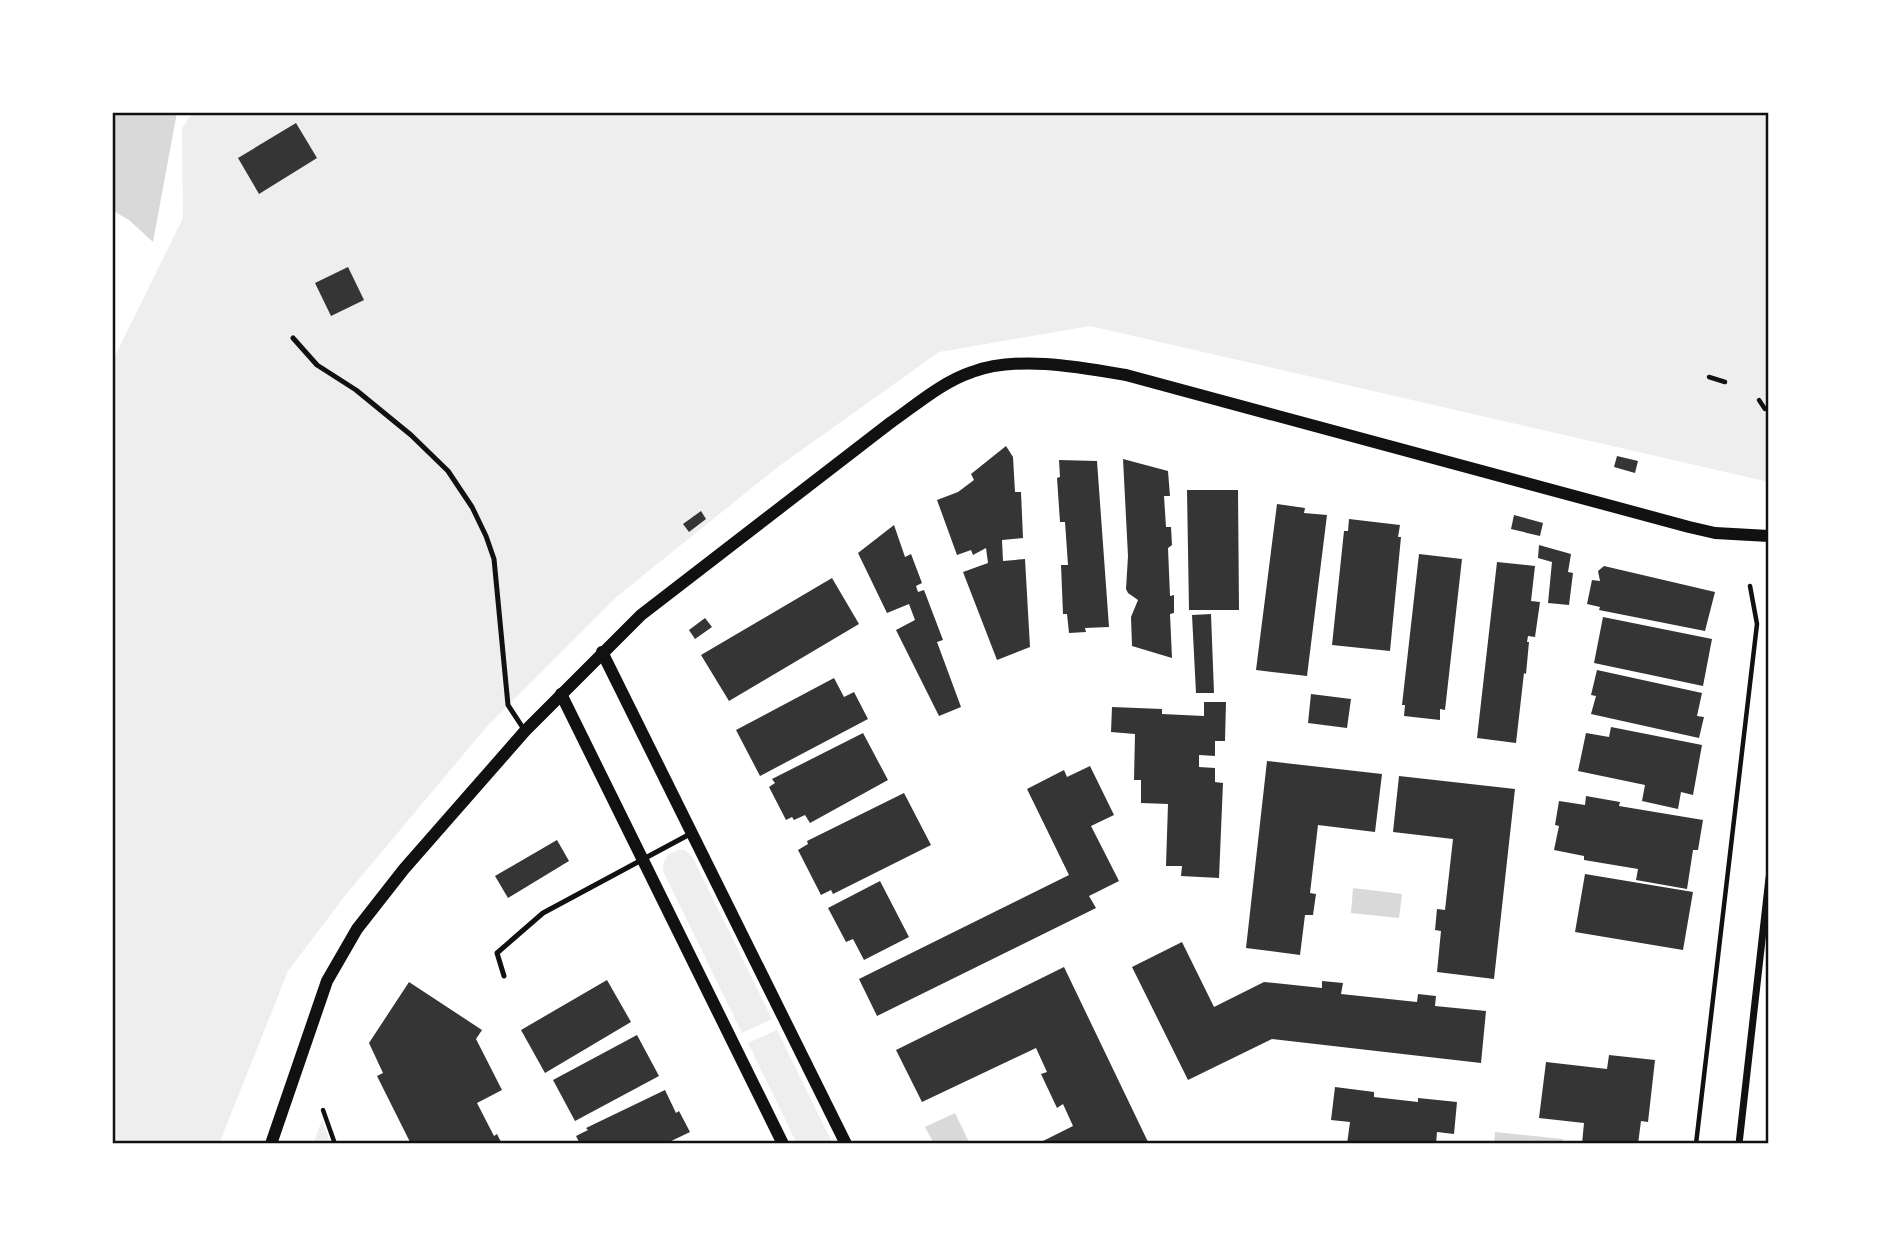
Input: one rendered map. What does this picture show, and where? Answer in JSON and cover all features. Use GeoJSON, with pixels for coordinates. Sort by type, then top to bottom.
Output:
{"type":"FeatureCollection","features":[{"type":"Feature","properties":{"kind":"street"},"geometry":{"type":"LineString","coordinates":[[271,1144],[327,981],[357,929],[404,869],[525,730],[641,615],[890,423],[949,383],[971,372],[993,366],[1072,366],[1126,375],[1689,527],[1715,533],[1769,536]]}},
{"type":"Feature","properties":{"kind":"street"},"geometry":{"type":"LineString","coordinates":[[602,652],[846,1144]]}},
{"type":"Feature","properties":{"kind":"street"},"geometry":{"type":"LineString","coordinates":[[561,694],[783,1144]]}},
{"type":"Feature","properties":{"kind":"street"},"geometry":{"type":"LineString","coordinates":[[1739,1144],[1769,878]]}},
{"type":"Feature","properties":{"kind":"lane"},"geometry":{"type":"LineString","coordinates":[[293,338],[317,365],[356,390],[411,435],[448,471],[472,507],[494,559],[508,705],[525,730]]}},
{"type":"Feature","properties":{"kind":"lane"},"geometry":{"type":"LineString","coordinates":[[505,976],[497,953],[542,913],[692,833]]}},
{"type":"Feature","properties":{"kind":"path"},"geometry":{"type":"LineString","coordinates":[[1709,377],[1726,382]]}},
{"type":"Feature","properties":{"kind":"path"},"geometry":{"type":"LineString","coordinates":[[1759,400],[1765,409]]}},
{"type":"Feature","properties":{"kind":"path"},"geometry":{"type":"LineString","coordinates":[[1696,1144],[1757,624],[1750,586]]}},
{"type":"Feature","properties":{"kind":"path"},"geometry":{"type":"LineString","coordinates":[[323,1110],[335,1144]]}},
{"type":"Feature","properties":{"kind":"shaded area"},"geometry":{"type":"Polygon","coordinates":[[[112,112],[177,112],[153,242],[129,220],[112,210],[112,112]]]}},
{"type":"Feature","properties":{"kind":"shaded area"},"geometry":{"type":"Polygon","coordinates":[[[193,112],[1769,112],[1769,482],[1090,326],[939,352],[779,466],[615,598],[488,725],[344,897],[288,971],[219,1144],[112,1144],[112,362],[183,218],[182,128],[193,112]]]}},
{"type":"Feature","properties":{"kind":"shaded area"},"geometry":{"type":"Polygon","coordinates":[[[679,850],[685,850],[693,858],[772,1019],[742,1033],[664,873],[663,864],[666,858],[679,850]]]}},
{"type":"Feature","properties":{"kind":"shaded area"},"geometry":{"type":"Polygon","coordinates":[[[1353,888],[1402,894],[1399,918],[1351,913],[1353,888]]]}},
{"type":"Feature","properties":{"kind":"shaded area"},"geometry":{"type":"Polygon","coordinates":[[[777,1030],[833,1144],[797,1144],[748,1043],[777,1030]]]}},
{"type":"Feature","properties":{"kind":"shaded area"},"geometry":{"type":"Polygon","coordinates":[[[955,1113],[970,1144],[934,1144],[925,1127],[955,1113]]]}},
{"type":"Feature","properties":{"kind":"shaded area"},"geometry":{"type":"Polygon","coordinates":[[[322,1120],[331,1144],[313,1144],[322,1120]]]}},
{"type":"Feature","properties":{"kind":"shaded area"},"geometry":{"type":"Polygon","coordinates":[[[1495,1132],[1563,1139],[1563,1144],[1494,1144],[1495,1132]]]}},
{"type":"Feature","properties":{"kind":"building"},"geometry":{"type":"Polygon","coordinates":[[[296,123],[317,158],[259,194],[238,158],[296,123]]]}},
{"type":"Feature","properties":{"kind":"building"},"geometry":{"type":"Polygon","coordinates":[[[348,267],[364,300],[331,316],[315,283],[348,267]]]}},
{"type":"Feature","properties":{"kind":"building"},"geometry":{"type":"Polygon","coordinates":[[[1006,446],[1013,457],[1015,492],[1021,492],[1023,538],[1002,540],[1003,561],[1025,559],[1030,647],[997,660],[963,572],[988,563],[986,548],[973,555],[971,550],[957,555],[937,500],[958,492],[974,480],[971,474],[1006,446]]]}},
{"type":"Feature","properties":{"kind":"building"},"geometry":{"type":"Polygon","coordinates":[[[1617,456],[1638,461],[1635,473],[1614,467],[1617,456]]]}},
{"type":"Feature","properties":{"kind":"building"},"geometry":{"type":"Polygon","coordinates":[[[1123,459],[1168,471],[1170,496],[1164,496],[1166,527],[1171,527],[1172,545],[1168,548],[1170,596],[1174,595],[1174,613],[1170,614],[1172,658],[1132,646],[1131,617],[1138,600],[1126,589],[1128,556],[1123,459]]]}},
{"type":"Feature","properties":{"kind":"building"},"geometry":{"type":"Polygon","coordinates":[[[1059,460],[1097,461],[1109,627],[1085,628],[1086,632],[1069,633],[1067,614],[1063,614],[1061,565],[1068,565],[1065,522],[1060,522],[1057,478],[1060,477],[1059,460]]]}},
{"type":"Feature","properties":{"kind":"building"},"geometry":{"type":"Polygon","coordinates":[[[1187,490],[1238,490],[1239,610],[1189,610],[1187,490]]]}},
{"type":"Feature","properties":{"kind":"building"},"geometry":{"type":"Polygon","coordinates":[[[1277,504],[1305,508],[1304,513],[1327,515],[1307,676],[1256,670],[1277,504]]]}},
{"type":"Feature","properties":{"kind":"building"},"geometry":{"type":"Polygon","coordinates":[[[701,511],[706,519],[689,532],[683,524],[701,511]]]}},
{"type":"Feature","properties":{"kind":"building"},"geometry":{"type":"Polygon","coordinates":[[[1514,515],[1543,523],[1540,536],[1511,529],[1514,515]]]}},
{"type":"Feature","properties":{"kind":"building"},"geometry":{"type":"Polygon","coordinates":[[[1349,519],[1400,525],[1390,651],[1332,645],[1344,531],[1348,531],[1349,519]]]}},
{"type":"Feature","properties":{"kind":"building"},"geometry":{"type":"Polygon","coordinates":[[[894,525],[905,557],[911,554],[922,583],[916,586],[918,592],[924,590],[943,640],[937,642],[961,707],[939,716],[896,630],[915,620],[909,604],[887,613],[858,553],[894,525]]]}},
{"type":"Feature","properties":{"kind":"building"},"geometry":{"type":"Polygon","coordinates":[[[1539,545],[1571,554],[1568,572],[1573,573],[1569,605],[1548,603],[1552,562],[1538,558],[1539,545]]]}},
{"type":"Feature","properties":{"kind":"building"},"geometry":{"type":"Polygon","coordinates":[[[1419,554],[1462,559],[1445,710],[1440,709],[1440,720],[1404,716],[1405,705],[1402,705],[1419,554]]]}},
{"type":"Feature","properties":{"kind":"building"},"geometry":{"type":"Polygon","coordinates":[[[1497,562],[1535,566],[1531,601],[1540,602],[1535,637],[1528,636],[1526,674],[1524,673],[1516,743],[1477,738],[1497,562]]]}},
{"type":"Feature","properties":{"kind":"building"},"geometry":{"type":"Polygon","coordinates":[[[1604,566],[1715,592],[1705,631],[1599,610],[1600,607],[1587,604],[1592,580],[1600,581],[1598,571],[1604,566]]]}},
{"type":"Feature","properties":{"kind":"building"},"geometry":{"type":"Polygon","coordinates":[[[832,578],[859,624],[729,701],[701,655],[832,578]]]}},
{"type":"Feature","properties":{"kind":"building"},"geometry":{"type":"Polygon","coordinates":[[[1211,614],[1214,693],[1196,693],[1192,615],[1211,614]]]}},
{"type":"Feature","properties":{"kind":"building"},"geometry":{"type":"Polygon","coordinates":[[[1603,617],[1712,639],[1703,686],[1594,663],[1603,617]]]}},
{"type":"Feature","properties":{"kind":"building"},"geometry":{"type":"Polygon","coordinates":[[[705,618],[712,627],[695,639],[689,630],[705,618]]]}},
{"type":"Feature","properties":{"kind":"building"},"geometry":{"type":"Polygon","coordinates":[[[1597,670],[1702,693],[1697,716],[1704,717],[1699,738],[1591,714],[1596,696],[1591,695],[1597,670]]]}},
{"type":"Feature","properties":{"kind":"building"},"geometry":{"type":"Polygon","coordinates":[[[834,678],[844,697],[854,692],[868,719],[760,776],[736,730],[834,678]]]}},
{"type":"Feature","properties":{"kind":"building"},"geometry":{"type":"Polygon","coordinates":[[[1311,694],[1351,699],[1347,728],[1308,723],[1311,694]]]}},
{"type":"Feature","properties":{"kind":"building"},"geometry":{"type":"Polygon","coordinates":[[[1204,702],[1226,702],[1225,741],[1215,741],[1215,756],[1199,755],[1199,767],[1215,768],[1215,782],[1223,783],[1219,878],[1181,876],[1182,866],[1166,866],[1168,804],[1141,803],[1141,780],[1134,780],[1135,734],[1111,732],[1112,707],[1162,709],[1162,714],[1204,716],[1204,702]]]}},
{"type":"Feature","properties":{"kind":"building"},"geometry":{"type":"Polygon","coordinates":[[[1611,727],[1702,745],[1693,795],[1681,792],[1678,809],[1642,801],[1645,785],[1578,771],[1586,733],[1609,737],[1611,727]]]}},
{"type":"Feature","properties":{"kind":"building"},"geometry":{"type":"Polygon","coordinates":[[[863,733],[888,780],[810,823],[805,815],[786,820],[769,787],[775,783],[772,779],[863,733]]]}},
{"type":"Feature","properties":{"kind":"building"},"geometry":{"type":"Polygon","coordinates":[[[1267,761],[1382,774],[1375,832],[1318,825],[1310,893],[1316,894],[1313,915],[1305,915],[1300,955],[1246,948],[1267,761]]]}},
{"type":"Feature","properties":{"kind":"building"},"geometry":{"type":"Polygon","coordinates":[[[1090,766],[1114,815],[1091,826],[1119,881],[1089,896],[1096,908],[877,1016],[859,979],[1069,875],[1027,789],[1064,770],[1067,777],[1090,766]]]}},
{"type":"Feature","properties":{"kind":"building"},"geometry":{"type":"Polygon","coordinates":[[[1399,776],[1515,789],[1494,979],[1437,972],[1441,931],[1435,930],[1437,909],[1445,910],[1453,839],[1393,832],[1399,776]]]}},
{"type":"Feature","properties":{"kind":"building"},"geometry":{"type":"Polygon","coordinates":[[[904,793],[931,845],[833,894],[831,890],[821,895],[798,850],[808,844],[807,841],[904,793]]]}},
{"type":"Feature","properties":{"kind":"building"},"geometry":{"type":"Polygon","coordinates":[[[1586,796],[1620,802],[1619,806],[1703,820],[1698,850],[1693,850],[1687,889],[1636,880],[1638,869],[1584,860],[1584,856],[1554,850],[1559,826],[1555,825],[1559,801],[1585,805],[1586,796]]]}},
{"type":"Feature","properties":{"kind":"building"},"geometry":{"type":"Polygon","coordinates":[[[557,840],[569,861],[508,898],[495,876],[557,840]]]}},
{"type":"Feature","properties":{"kind":"building"},"geometry":{"type":"Polygon","coordinates":[[[1585,874],[1693,892],[1683,950],[1575,932],[1585,874]]]}},
{"type":"Feature","properties":{"kind":"building"},"geometry":{"type":"Polygon","coordinates":[[[880,881],[909,937],[864,960],[853,939],[846,942],[828,908],[880,881]]]}},
{"type":"Feature","properties":{"kind":"building"},"geometry":{"type":"Polygon","coordinates":[[[1182,942],[1214,1007],[1264,982],[1322,988],[1322,981],[1343,983],[1341,994],[1417,1002],[1418,994],[1436,996],[1435,1006],[1486,1011],[1481,1063],[1272,1039],[1188,1080],[1132,967],[1182,942]]]}},
{"type":"Feature","properties":{"kind":"building"},"geometry":{"type":"Polygon","coordinates":[[[1064,967],[1149,1144],[1037,1144],[1073,1126],[1063,1104],[1057,1108],[1041,1074],[1047,1072],[1036,1048],[922,1102],[896,1050],[1064,967]]]}},
{"type":"Feature","properties":{"kind":"building"},"geometry":{"type":"Polygon","coordinates":[[[607,980],[631,1022],[545,1073],[521,1030],[607,980]]]}},
{"type":"Feature","properties":{"kind":"building"},"geometry":{"type":"Polygon","coordinates":[[[409,982],[482,1030],[476,1039],[502,1090],[477,1103],[494,1136],[497,1134],[502,1144],[411,1144],[377,1076],[383,1073],[369,1043],[409,982]]]}},
{"type":"Feature","properties":{"kind":"building"},"geometry":{"type":"Polygon","coordinates":[[[637,1035],[659,1076],[575,1121],[553,1080],[637,1035]]]}},
{"type":"Feature","properties":{"kind":"building"},"geometry":{"type":"Polygon","coordinates":[[[1609,1055],[1655,1060],[1648,1122],[1641,1121],[1638,1144],[1582,1144],[1584,1123],[1539,1118],[1546,1062],[1607,1069],[1609,1055]]]}},
{"type":"Feature","properties":{"kind":"building"},"geometry":{"type":"Polygon","coordinates":[[[1335,1087],[1374,1092],[1374,1097],[1418,1102],[1418,1098],[1457,1102],[1454,1134],[1437,1132],[1436,1144],[1347,1144],[1350,1122],[1331,1120],[1335,1087]]]}},
{"type":"Feature","properties":{"kind":"building"},"geometry":{"type":"Polygon","coordinates":[[[665,1090],[676,1113],[679,1111],[690,1132],[665,1144],[580,1144],[576,1136],[588,1130],[586,1128],[665,1090]]]}}]}
